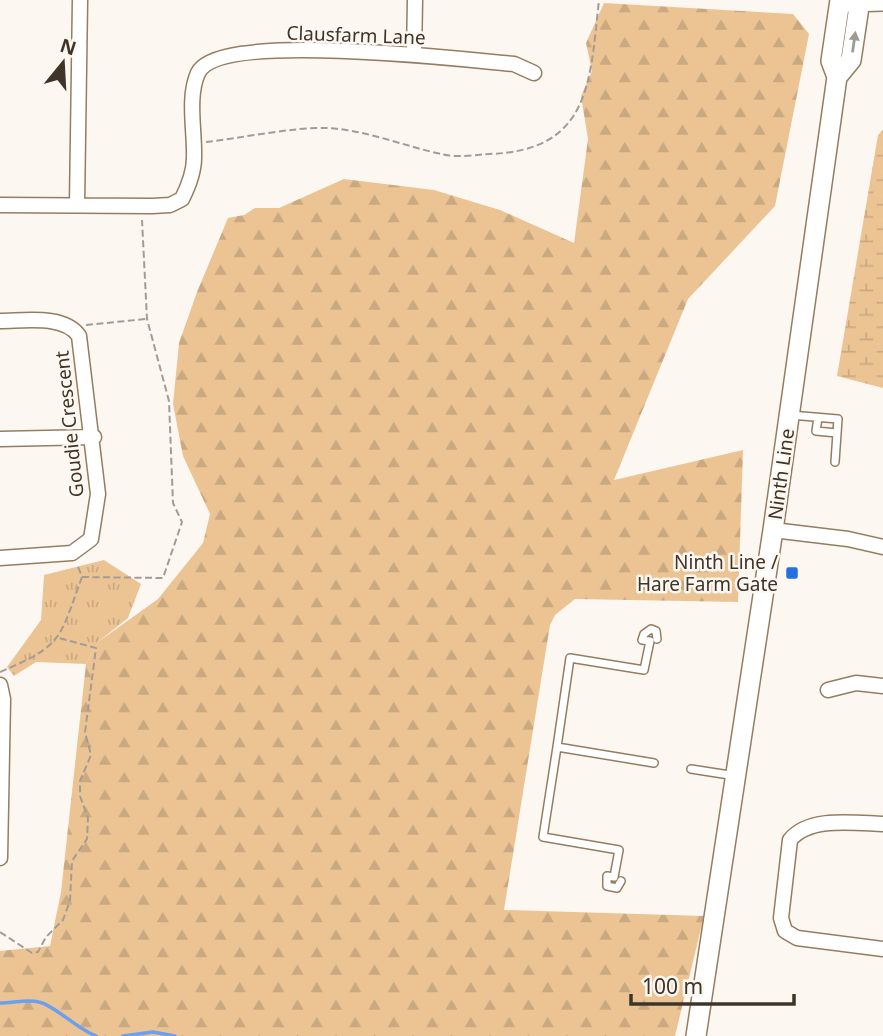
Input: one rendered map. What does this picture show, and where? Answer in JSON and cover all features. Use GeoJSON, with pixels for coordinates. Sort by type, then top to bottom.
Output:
{"type":"FeatureCollection","features":[{"type":"Feature","properties":{"kind":"main road"},"geometry":{"type":"LineString","coordinates":[[831,0],[883,1]]}},
{"type":"Feature","properties":{"kind":"main road","name":"Ninth Line"},"geometry":{"type":"LineString","coordinates":[[696,1036],[773,530],[837,77],[851,60],[850,1]]}},
{"type":"Feature","properties":{"kind":"street"},"geometry":{"type":"LineString","coordinates":[[78,205],[80,0]]}},
{"type":"Feature","properties":{"kind":"street"},"geometry":{"type":"LineString","coordinates":[[414,54],[415,0]]}},
{"type":"Feature","properties":{"kind":"street","name":"Clausfarm Lane"},"geometry":{"type":"LineString","coordinates":[[0,205],[141,206],[170,205],[182,199],[194,161],[194,85],[199,70],[209,62],[246,53],[321,49],[414,54],[514,64],[534,72]]}},
{"type":"Feature","properties":{"kind":"street","name":"Goudie Crescent"},"geometry":{"type":"LineString","coordinates":[[0,321],[61,323],[72,326],[79,336],[94,437],[99,494],[91,538],[72,553]]}},
{"type":"Feature","properties":{"kind":"street"},"geometry":{"type":"LineString","coordinates":[[0,439],[94,437]]}},
{"type":"Feature","properties":{"kind":"street"},"geometry":{"type":"LineString","coordinates":[[773,530],[848,539],[883,547]]}},
{"type":"Feature","properties":{"kind":"street"},"geometry":{"type":"LineString","coordinates":[[0,558],[72,553]]}},
{"type":"Feature","properties":{"kind":"street"},"geometry":{"type":"LineString","coordinates":[[828,690],[856,683],[883,686]]}},
{"type":"Feature","properties":{"kind":"street"},"geometry":{"type":"LineString","coordinates":[[0,685],[3,712],[0,858]]}},
{"type":"Feature","properties":{"kind":"street"},"geometry":{"type":"LineString","coordinates":[[883,824],[810,825],[797,831],[790,840],[781,918],[785,931],[797,938],[883,949]]}},
{"type":"Feature","properties":{"kind":"lane"},"geometry":{"type":"LineString","coordinates":[[789,415],[838,419],[835,462]]}},
{"type":"Feature","properties":{"kind":"lane"},"geometry":{"type":"LineString","coordinates":[[818,418],[816,430],[837,433]]}},
{"type":"Feature","properties":{"kind":"lane"},"geometry":{"type":"LineString","coordinates":[[618,879],[619,850],[543,838],[570,658],[644,670],[653,641]]}},
{"type":"Feature","properties":{"kind":"lane"},"geometry":{"type":"LineString","coordinates":[[557,747],[654,763]]}},
{"type":"Feature","properties":{"kind":"lane"},"geometry":{"type":"LineString","coordinates":[[691,769],[736,776]]}},
{"type":"Feature","properties":{"kind":"path"},"geometry":{"type":"LineString","coordinates":[[194,143],[327,128],[375,136],[445,155],[519,153],[558,136],[579,109],[592,68],[599,0]]}},
{"type":"Feature","properties":{"kind":"path"},"geometry":{"type":"LineString","coordinates":[[82,577],[163,578],[182,522],[173,503],[169,401],[147,319],[141,206]]}},
{"type":"Feature","properties":{"kind":"path"},"geometry":{"type":"LineString","coordinates":[[72,326],[147,319]]}},
{"type":"Feature","properties":{"kind":"path"},"geometry":{"type":"LineString","coordinates":[[0,672],[38,656],[59,638],[82,577],[72,553]]}},
{"type":"Feature","properties":{"kind":"path"},"geometry":{"type":"LineString","coordinates":[[0,932],[32,953],[38,952],[46,937],[63,920],[70,901],[72,861],[87,839],[88,818],[80,796],[80,780],[91,755],[85,732],[96,649],[59,638]]}},
{"type":"Feature","properties":{"kind":"green space"},"geometry":{"type":"Polygon","coordinates":[[[604,3],[793,14],[809,34],[775,206],[688,299],[614,480],[743,450],[738,602],[575,599],[555,615],[550,625],[504,910],[704,916],[675,1036],[0,1036],[0,951],[50,946],[61,892],[86,664],[98,642],[158,599],[203,543],[210,514],[183,456],[173,404],[179,343],[228,218],[244,215],[255,208],[279,208],[344,179],[434,190],[500,210],[574,243],[588,139],[581,96],[592,71],[586,43],[604,3]]]}},
{"type":"Feature","properties":{"kind":"green space"},"geometry":{"type":"Polygon","coordinates":[[[883,130],[883,388],[837,376],[878,135],[883,130]]]}},
{"type":"Feature","properties":{"kind":"green space"},"geometry":{"type":"Polygon","coordinates":[[[104,560],[141,584],[128,618],[98,642],[86,664],[36,662],[14,676],[7,667],[41,620],[44,575],[104,560]]]}},
{"type":"Feature","properties":{"kind":"waterway"},"geometry":{"type":"LineString","coordinates":[[0,1003],[25,1001],[45,1004],[96,1036]]}},
{"type":"Feature","properties":{"kind":"waterway"},"geometry":{"type":"LineString","coordinates":[[123,1036],[153,1032],[175,1036]]}},
{"type":"Feature","properties":{"kind":"place","name":"Ninth Line / Hare Farm Gate"},"geometry":{"type":"Point","coordinates":[792,573]}}]}
